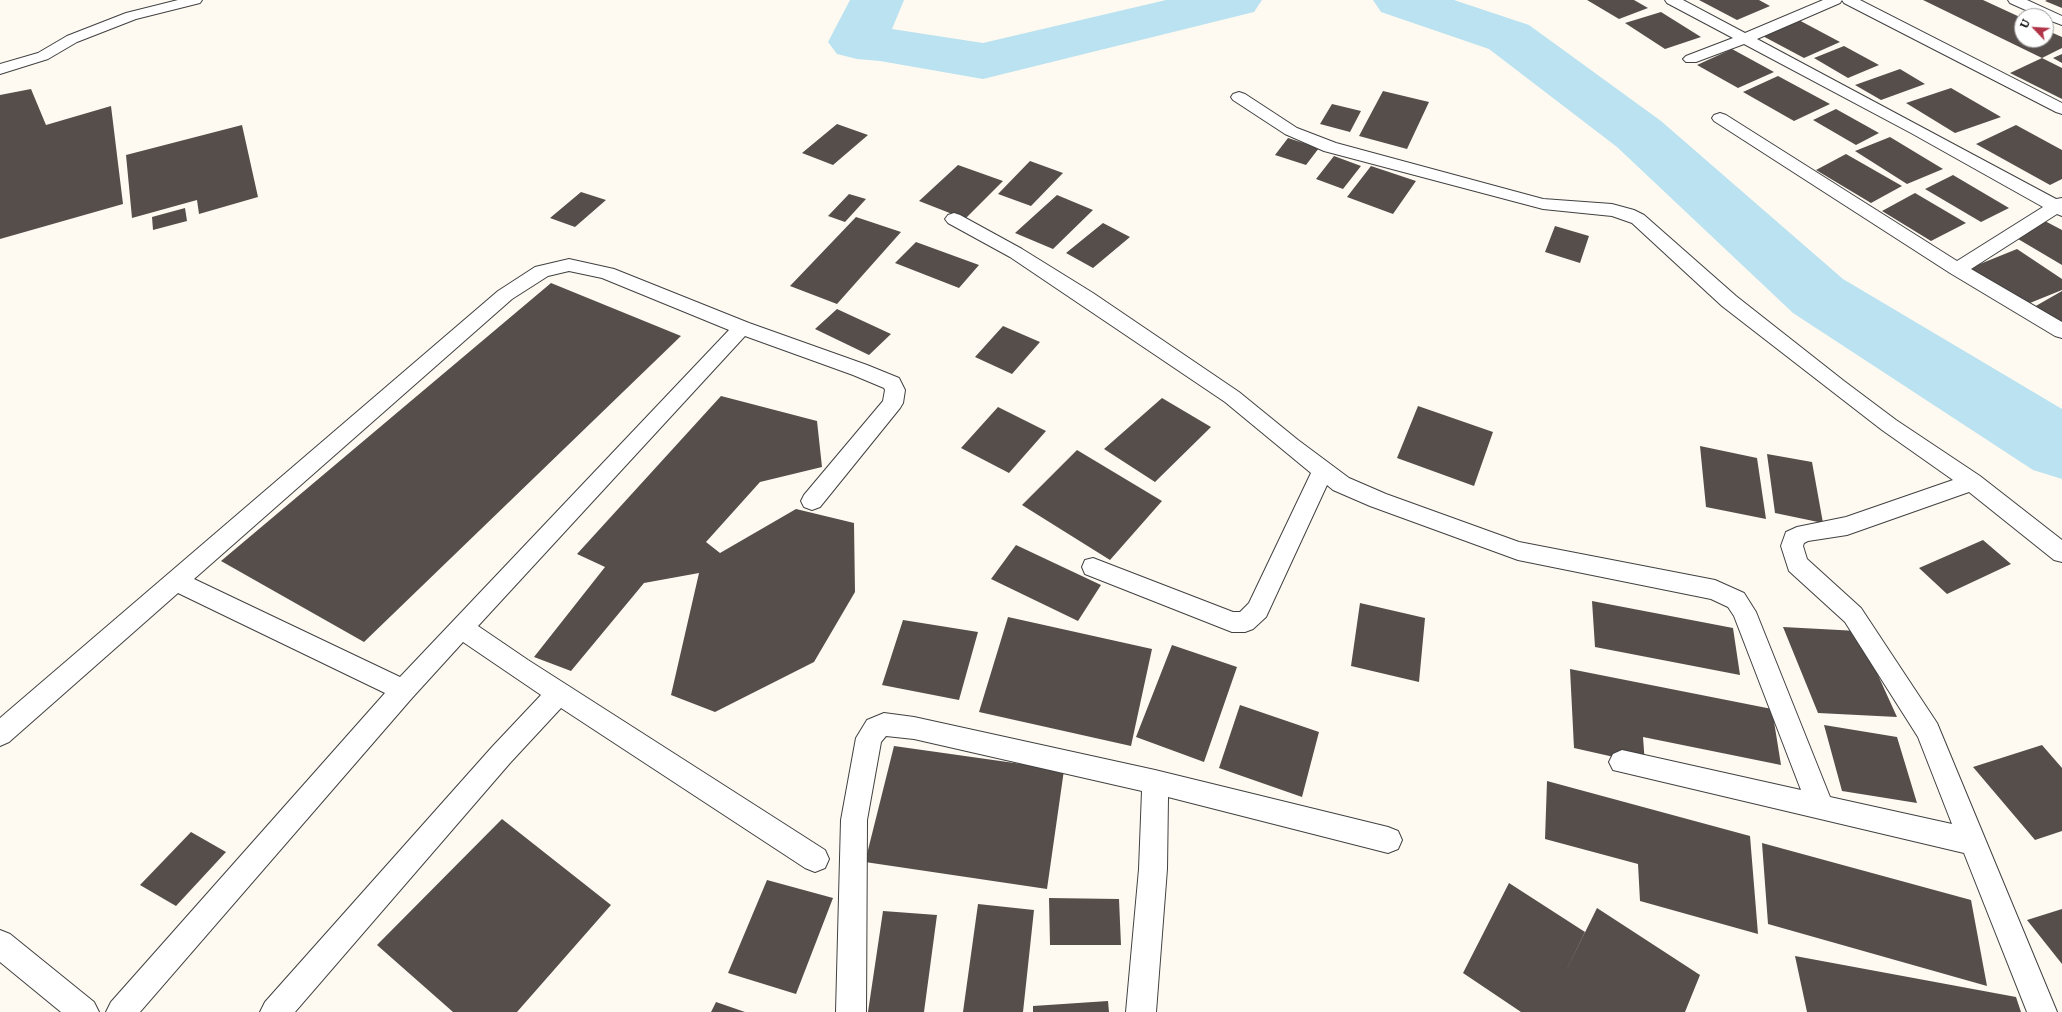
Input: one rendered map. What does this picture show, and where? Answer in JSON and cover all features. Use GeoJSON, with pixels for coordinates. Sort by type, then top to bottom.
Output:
{"type":"FeatureCollection","features":[{"type":"Feature","properties":{"kind":"street"},"geometry":{"type":"LineString","coordinates":[[0,69],[43,56],[72,39],[131,16],[195,0]]}},
{"type":"Feature","properties":{"kind":"street"},"geometry":{"type":"LineString","coordinates":[[1672,0],[2060,207]]}},
{"type":"Feature","properties":{"kind":"street"},"geometry":{"type":"LineString","coordinates":[[1691,59],[1744,39],[1835,0]]}},
{"type":"Feature","properties":{"kind":"street"},"geometry":{"type":"LineString","coordinates":[[1848,0],[2062,109]]}},
{"type":"Feature","properties":{"kind":"street"},"geometry":{"type":"LineString","coordinates":[[2015,0],[2062,21]]}},
{"type":"Feature","properties":{"kind":"street"},"geometry":{"type":"LineString","coordinates":[[1239,97],[1291,131],[1330,147],[1543,204],[1612,210],[1628,214],[1638,219],[1735,306],[1889,425],[1972,482],[2062,553]]}},
{"type":"Feature","properties":{"kind":"street"},"geometry":{"type":"LineString","coordinates":[[1720,118],[1957,269],[2062,331]]}},
{"type":"Feature","properties":{"kind":"street"},"geometry":{"type":"LineString","coordinates":[[1957,269],[2060,207]]}},
{"type":"Feature","properties":{"kind":"street"},"geometry":{"type":"LineString","coordinates":[[954,219],[1029,261],[1195,371],[1232,397],[1291,446],[1341,484],[1378,500],[1518,551],[1716,590],[1736,600],[1744,612],[1820,806]]}},
{"type":"Feature","properties":{"kind":"street"},"geometry":{"type":"LineString","coordinates":[[0,734],[505,295],[542,271],[569,265],[607,273],[742,328],[892,383],[895,390],[893,403],[812,501]]}},
{"type":"Feature","properties":{"kind":"street"},"geometry":{"type":"LineString","coordinates":[[121,1012],[403,690],[742,328]]}},
{"type":"Feature","properties":{"kind":"street"},"geometry":{"type":"LineString","coordinates":[[1093,567],[1232,622],[1245,622],[1258,610],[1323,471]]}},
{"type":"Feature","properties":{"kind":"street"},"geometry":{"type":"LineString","coordinates":[[1972,482],[1847,526],[1805,533],[1794,538],[1792,546],[1798,564],[1853,616],[1928,731],[2042,1012]]}},
{"type":"Feature","properties":{"kind":"street"},"geometry":{"type":"LineString","coordinates":[[176,581],[403,690]]}},
{"type":"Feature","properties":{"kind":"street"},"geometry":{"type":"LineString","coordinates":[[461,628],[519,668],[815,859]]}},
{"type":"Feature","properties":{"kind":"street"},"geometry":{"type":"LineString","coordinates":[[276,1012],[496,761],[559,693]]}},
{"type":"Feature","properties":{"kind":"street"},"geometry":{"type":"LineString","coordinates":[[851,1012],[853,966],[854,820],[869,738],[876,728],[884,724],[914,728],[1155,782],[1388,840]]}},
{"type":"Feature","properties":{"kind":"street"},"geometry":{"type":"LineString","coordinates":[[1622,762],[1973,842]]}},
{"type":"Feature","properties":{"kind":"street"},"geometry":{"type":"LineString","coordinates":[[1141,1012],[1153,869],[1155,782]]}},
{"type":"Feature","properties":{"kind":"street"},"geometry":{"type":"LineString","coordinates":[[0,944],[84,1012]]}},
{"type":"Feature","properties":{"kind":"building"},"geometry":{"type":"Polygon","coordinates":[[[1587,0],[1634,0],[1648,8],[1619,19],[1587,0]]]}},
{"type":"Feature","properties":{"kind":"building"},"geometry":{"type":"Polygon","coordinates":[[[1699,0],[1759,0],[1770,6],[1737,20],[1699,0]]]}},
{"type":"Feature","properties":{"kind":"building"},"geometry":{"type":"Polygon","coordinates":[[[1923,0],[1983,0],[2014,14],[2014,44],[1923,0]]]}},
{"type":"Feature","properties":{"kind":"building"},"geometry":{"type":"Polygon","coordinates":[[[2062,0],[2062,8],[2045,1],[2062,0]]]}},
{"type":"Feature","properties":{"kind":"building"},"geometry":{"type":"Polygon","coordinates":[[[1661,12],[1701,37],[1665,49],[1625,23],[1661,12]]]}},
{"type":"Feature","properties":{"kind":"building"},"geometry":{"type":"Polygon","coordinates":[[[1795,18],[1840,42],[1804,58],[1759,34],[1795,18]]]}},
{"type":"Feature","properties":{"kind":"building"},"geometry":{"type":"Polygon","coordinates":[[[2054,34],[2062,37],[2062,48],[2042,58],[2021,48],[2054,48],[2054,34]]]}},
{"type":"Feature","properties":{"kind":"building"},"geometry":{"type":"Polygon","coordinates":[[[1844,46],[1879,65],[1848,78],[1814,58],[1844,46]]]}},
{"type":"Feature","properties":{"kind":"building"},"geometry":{"type":"Polygon","coordinates":[[[1732,49],[1774,72],[1738,88],[1697,65],[1732,49]]]}},
{"type":"Feature","properties":{"kind":"building"},"geometry":{"type":"Polygon","coordinates":[[[2062,54],[2062,63],[2053,58],[2062,54]]]}},
{"type":"Feature","properties":{"kind":"building"},"geometry":{"type":"Polygon","coordinates":[[[2042,58],[2062,68],[2062,99],[2010,73],[2042,58]]]}},
{"type":"Feature","properties":{"kind":"building"},"geometry":{"type":"Polygon","coordinates":[[[1900,69],[1925,84],[1881,100],[1855,85],[1900,69]]]}},
{"type":"Feature","properties":{"kind":"building"},"geometry":{"type":"Polygon","coordinates":[[[1778,76],[1830,104],[1794,121],[1743,92],[1778,76]]]}},
{"type":"Feature","properties":{"kind":"building"},"geometry":{"type":"Polygon","coordinates":[[[1951,88],[2001,117],[1955,133],[1906,103],[1951,88]]]}},
{"type":"Feature","properties":{"kind":"building"},"geometry":{"type":"Polygon","coordinates":[[[31,89],[46,125],[111,106],[123,204],[0,239],[0,95],[31,89]]]}},
{"type":"Feature","properties":{"kind":"building"},"geometry":{"type":"Polygon","coordinates":[[[1383,91],[1429,102],[1407,149],[1359,136],[1383,91]]]}},
{"type":"Feature","properties":{"kind":"building"},"geometry":{"type":"Polygon","coordinates":[[[1332,104],[1361,111],[1350,132],[1320,124],[1332,104]]]}},
{"type":"Feature","properties":{"kind":"building"},"geometry":{"type":"Polygon","coordinates":[[[1836,109],[1879,133],[1856,145],[1813,120],[1836,109]]]}},
{"type":"Feature","properties":{"kind":"building"},"geometry":{"type":"Polygon","coordinates":[[[837,124],[868,135],[833,165],[802,153],[837,124]]]}},
{"type":"Feature","properties":{"kind":"building"},"geometry":{"type":"Polygon","coordinates":[[[242,125],[258,197],[199,214],[197,200],[132,218],[126,155],[242,125]]]}},
{"type":"Feature","properties":{"kind":"building"},"geometry":{"type":"Polygon","coordinates":[[[2016,125],[2062,150],[2062,179],[2050,185],[1976,144],[2016,125]]]}},
{"type":"Feature","properties":{"kind":"building"},"geometry":{"type":"Polygon","coordinates":[[[1890,137],[1943,169],[1907,184],[1855,151],[1890,137]]]}},
{"type":"Feature","properties":{"kind":"building"},"geometry":{"type":"Polygon","coordinates":[[[1288,138],[1319,148],[1306,165],[1275,155],[1288,138]]]}},
{"type":"Feature","properties":{"kind":"building"},"geometry":{"type":"Polygon","coordinates":[[[1846,154],[1902,186],[1871,203],[1816,170],[1846,154]]]}},
{"type":"Feature","properties":{"kind":"building"},"geometry":{"type":"Polygon","coordinates":[[[1334,156],[1361,166],[1343,189],[1316,179],[1334,156]]]}},
{"type":"Feature","properties":{"kind":"building"},"geometry":{"type":"Polygon","coordinates":[[[1030,161],[1063,173],[1031,206],[998,194],[1030,161]]]}},
{"type":"Feature","properties":{"kind":"building"},"geometry":{"type":"Polygon","coordinates":[[[958,165],[1003,181],[965,219],[919,201],[958,165]]]}},
{"type":"Feature","properties":{"kind":"building"},"geometry":{"type":"Polygon","coordinates":[[[1371,166],[1416,181],[1393,214],[1347,197],[1371,166]]]}},
{"type":"Feature","properties":{"kind":"building"},"geometry":{"type":"Polygon","coordinates":[[[1953,175],[2009,208],[1981,222],[1925,189],[1953,175]]]}},
{"type":"Feature","properties":{"kind":"building"},"geometry":{"type":"Polygon","coordinates":[[[581,192],[606,200],[575,227],[550,218],[581,192]]]}},
{"type":"Feature","properties":{"kind":"building"},"geometry":{"type":"Polygon","coordinates":[[[1915,193],[1966,223],[1931,241],[1882,211],[1915,193]]]}},
{"type":"Feature","properties":{"kind":"building"},"geometry":{"type":"Polygon","coordinates":[[[849,194],[866,199],[845,222],[828,216],[849,194]]]}},
{"type":"Feature","properties":{"kind":"building"},"geometry":{"type":"Polygon","coordinates":[[[1057,195],[1093,210],[1053,249],[1015,233],[1057,195]]]}},
{"type":"Feature","properties":{"kind":"building"},"geometry":{"type":"Polygon","coordinates":[[[185,208],[187,221],[153,230],[152,217],[185,208]]]}},
{"type":"Feature","properties":{"kind":"building"},"geometry":{"type":"Polygon","coordinates":[[[856,217],[901,232],[837,304],[790,286],[856,217]]]}},
{"type":"Feature","properties":{"kind":"building"},"geometry":{"type":"Polygon","coordinates":[[[2043,220],[2062,230],[2062,265],[2013,236],[2043,220]]]}},
{"type":"Feature","properties":{"kind":"building"},"geometry":{"type":"Polygon","coordinates":[[[1103,223],[1130,237],[1093,268],[1066,253],[1103,223]]]}},
{"type":"Feature","properties":{"kind":"building"},"geometry":{"type":"Polygon","coordinates":[[[1555,226],[1589,236],[1580,263],[1545,252],[1555,226]]]}},
{"type":"Feature","properties":{"kind":"building"},"geometry":{"type":"Polygon","coordinates":[[[916,242],[979,265],[959,288],[895,263],[916,242]]]}},
{"type":"Feature","properties":{"kind":"building"},"geometry":{"type":"Polygon","coordinates":[[[2017,249],[2062,279],[2062,290],[2025,305],[1970,268],[2017,249]]]}},
{"type":"Feature","properties":{"kind":"building"},"geometry":{"type":"Polygon","coordinates":[[[551,283],[681,336],[364,642],[221,561],[551,283]]]}},
{"type":"Feature","properties":{"kind":"building"},"geometry":{"type":"Polygon","coordinates":[[[2062,291],[2062,325],[2034,307],[2062,291]]]}},
{"type":"Feature","properties":{"kind":"building"},"geometry":{"type":"Polygon","coordinates":[[[837,309],[891,334],[869,355],[815,329],[837,309]]]}},
{"type":"Feature","properties":{"kind":"building"},"geometry":{"type":"Polygon","coordinates":[[[1003,326],[1040,342],[1012,374],[975,357],[1003,326]]]}},
{"type":"Feature","properties":{"kind":"building"},"geometry":{"type":"Polygon","coordinates":[[[721,396],[817,421],[822,467],[760,482],[706,542],[720,553],[796,509],[854,523],[855,592],[814,662],[715,712],[671,695],[699,573],[644,583],[571,671],[534,657],[605,567],[577,554],[721,396]]]}},
{"type":"Feature","properties":{"kind":"building"},"geometry":{"type":"Polygon","coordinates":[[[1162,398],[1211,427],[1155,482],[1104,449],[1162,398]]]}},
{"type":"Feature","properties":{"kind":"building"},"geometry":{"type":"Polygon","coordinates":[[[1418,406],[1493,432],[1474,486],[1397,458],[1418,406]]]}},
{"type":"Feature","properties":{"kind":"building"},"geometry":{"type":"Polygon","coordinates":[[[998,407],[1046,431],[1009,473],[961,448],[998,407]]]}},
{"type":"Feature","properties":{"kind":"building"},"geometry":{"type":"Polygon","coordinates":[[[1700,446],[1757,458],[1766,519],[1706,507],[1700,446]]]}},
{"type":"Feature","properties":{"kind":"building"},"geometry":{"type":"Polygon","coordinates":[[[1077,450],[1162,501],[1110,560],[1022,505],[1077,450]]]}},
{"type":"Feature","properties":{"kind":"building"},"geometry":{"type":"Polygon","coordinates":[[[1767,454],[1812,462],[1823,523],[1775,513],[1767,454]]]}},
{"type":"Feature","properties":{"kind":"building"},"geometry":{"type":"Polygon","coordinates":[[[1983,540],[2011,564],[1947,594],[1919,568],[1983,540]]]}},
{"type":"Feature","properties":{"kind":"building"},"geometry":{"type":"Polygon","coordinates":[[[1016,545],[1101,585],[1078,621],[991,579],[1016,545]]]}},
{"type":"Feature","properties":{"kind":"building"},"geometry":{"type":"Polygon","coordinates":[[[1592,601],[1733,628],[1740,675],[1595,647],[1592,601]]]}},
{"type":"Feature","properties":{"kind":"building"},"geometry":{"type":"Polygon","coordinates":[[[1360,603],[1425,618],[1419,682],[1351,666],[1360,603]]]}},
{"type":"Feature","properties":{"kind":"building"},"geometry":{"type":"Polygon","coordinates":[[[1008,617],[1152,649],[1131,746],[979,712],[1008,617]]]}},
{"type":"Feature","properties":{"kind":"building"},"geometry":{"type":"Polygon","coordinates":[[[903,620],[978,632],[959,700],[882,685],[903,620]]]}},
{"type":"Feature","properties":{"kind":"building"},"geometry":{"type":"Polygon","coordinates":[[[1783,627],[1858,631],[1897,717],[1818,713],[1783,627]]]}},
{"type":"Feature","properties":{"kind":"building"},"geometry":{"type":"Polygon","coordinates":[[[1172,645],[1237,667],[1204,762],[1136,737],[1172,645]]]}},
{"type":"Feature","properties":{"kind":"building"},"geometry":{"type":"Polygon","coordinates":[[[1570,669],[1772,709],[1781,765],[1643,737],[1645,764],[1574,748],[1570,669]]]}},
{"type":"Feature","properties":{"kind":"building"},"geometry":{"type":"Polygon","coordinates":[[[1240,705],[1319,732],[1302,797],[1219,768],[1240,705]]]}},
{"type":"Feature","properties":{"kind":"building"},"geometry":{"type":"Polygon","coordinates":[[[1824,725],[1897,737],[1917,803],[1842,791],[1824,725]]]}},
{"type":"Feature","properties":{"kind":"building"},"geometry":{"type":"Polygon","coordinates":[[[2042,745],[2062,768],[2062,831],[2035,840],[1973,767],[2042,745]]]}},
{"type":"Feature","properties":{"kind":"building"},"geometry":{"type":"Polygon","coordinates":[[[894,746],[1064,770],[1047,889],[865,862],[894,746]]]}},
{"type":"Feature","properties":{"kind":"building"},"geometry":{"type":"Polygon","coordinates":[[[1547,781],[1750,836],[1758,934],[1640,901],[1638,864],[1545,839],[1547,781]]]}},
{"type":"Feature","properties":{"kind":"building"},"geometry":{"type":"Polygon","coordinates":[[[502,819],[611,905],[517,1012],[453,1012],[377,945],[502,819]]]}},
{"type":"Feature","properties":{"kind":"building"},"geometry":{"type":"Polygon","coordinates":[[[191,832],[226,852],[176,906],[140,885],[191,832]]]}},
{"type":"Feature","properties":{"kind":"building"},"geometry":{"type":"Polygon","coordinates":[[[1762,843],[1971,900],[1987,986],[1768,924],[1762,843]]]}},
{"type":"Feature","properties":{"kind":"building"},"geometry":{"type":"Polygon","coordinates":[[[767,880],[833,898],[796,994],[728,973],[767,880]]]}},
{"type":"Feature","properties":{"kind":"building"},"geometry":{"type":"Polygon","coordinates":[[[1509,883],[1585,932],[1562,979],[1597,908],[1700,975],[1685,1012],[1521,1012],[1463,973],[1509,883]]]}},
{"type":"Feature","properties":{"kind":"building"},"geometry":{"type":"Polygon","coordinates":[[[1049,898],[1119,899],[1121,945],[1050,945],[1049,898]]]}},
{"type":"Feature","properties":{"kind":"building"},"geometry":{"type":"Polygon","coordinates":[[[978,904],[1034,910],[1023,1012],[963,1012],[978,904]]]}},
{"type":"Feature","properties":{"kind":"building"},"geometry":{"type":"Polygon","coordinates":[[[2062,909],[2062,964],[2027,920],[2062,909]]]}},
{"type":"Feature","properties":{"kind":"building"},"geometry":{"type":"Polygon","coordinates":[[[883,911],[937,915],[924,1012],[868,1012],[883,911]]]}},
{"type":"Feature","properties":{"kind":"building"},"geometry":{"type":"Polygon","coordinates":[[[1795,956],[2016,997],[2021,1012],[1807,1012],[1795,956]]]}},
{"type":"Feature","properties":{"kind":"building"},"geometry":{"type":"Polygon","coordinates":[[[1108,1001],[1109,1012],[1033,1012],[1033,1006],[1108,1001]]]}},
{"type":"Feature","properties":{"kind":"building"},"geometry":{"type":"Polygon","coordinates":[[[716,1002],[745,1012],[711,1012],[716,1002]]]}},
{"type":"Feature","properties":{"kind":"waterway"},"geometry":{"type":"LineString","coordinates":[[877,0],[857,42],[880,44],[983,61],[1235,0]]}},
{"type":"Feature","properties":{"kind":"waterway"},"geometry":{"type":"LineString","coordinates":[[1400,0],[1509,37],[1639,134],[1818,296],[2062,448]]}}]}
